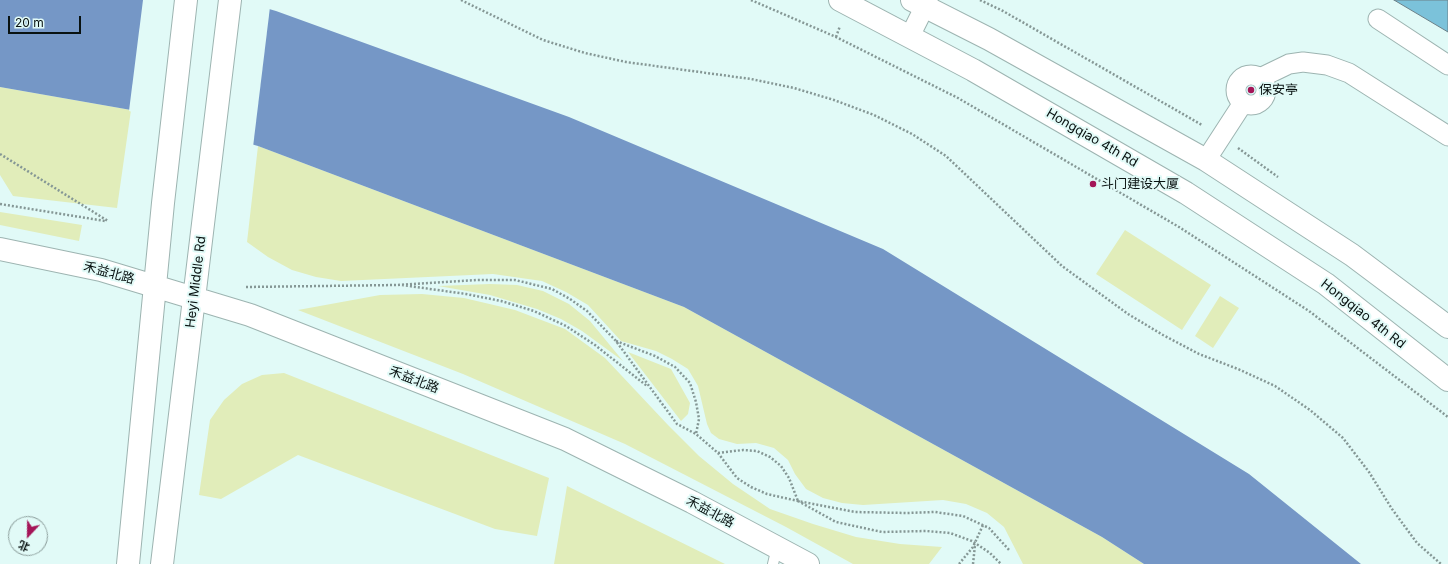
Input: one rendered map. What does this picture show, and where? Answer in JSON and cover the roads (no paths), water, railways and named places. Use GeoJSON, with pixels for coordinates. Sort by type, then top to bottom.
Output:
{"type":"FeatureCollection","features":[{"type":"Feature","properties":{"kind":"street"},"geometry":{"type":"LineString","coordinates":[[128,564],[155,286],[186,0]]}},
{"type":"Feature","properties":{"kind":"street","name":"Heyi Middle Rd"},"geometry":{"type":"LineString","coordinates":[[162,564],[230,0]]}},
{"type":"Feature","properties":{"kind":"street","name":"Hongqiao 4th Rd"},"geometry":{"type":"LineString","coordinates":[[840,0],[973,70],[1186,193],[1326,284],[1448,380]]}},
{"type":"Feature","properties":{"kind":"street"},"geometry":{"type":"LineString","coordinates":[[910,36],[922,2],[1206,160],[1352,255],[1448,327]]}},
{"type":"Feature","properties":{"kind":"street"},"geometry":{"type":"LineString","coordinates":[[1378,19],[1448,64]]}},
{"type":"Feature","properties":{"kind":"street"},"geometry":{"type":"LineString","coordinates":[[1206,160],[1243,103],[1236,91],[1238,82],[1246,76],[1256,76],[1260,78],[1289,64],[1303,62],[1327,65],[1349,73],[1448,136]]}},
{"type":"Feature","properties":{"kind":"street","name":"禾益北路"},"geometry":{"type":"LineString","coordinates":[[0,249],[101,270],[250,315],[565,439],[775,556],[808,564]]}},
{"type":"Feature","properties":{"kind":"water"},"geometry":{"type":"Polygon","coordinates":[[[0,0],[238,0],[276,11],[569,117],[883,249],[1249,474],[1361,564],[1144,564],[1102,537],[684,307],[258,146],[131,110],[0,87],[0,0]]]}},
{"type":"Feature","properties":{"kind":"place","name":"保安亭"},"geometry":{"type":"Point","coordinates":[1251,90]}},
{"type":"Feature","properties":{"kind":"place","name":"斗门建设大厦"},"geometry":{"type":"Point","coordinates":[1093,184]}}]}
